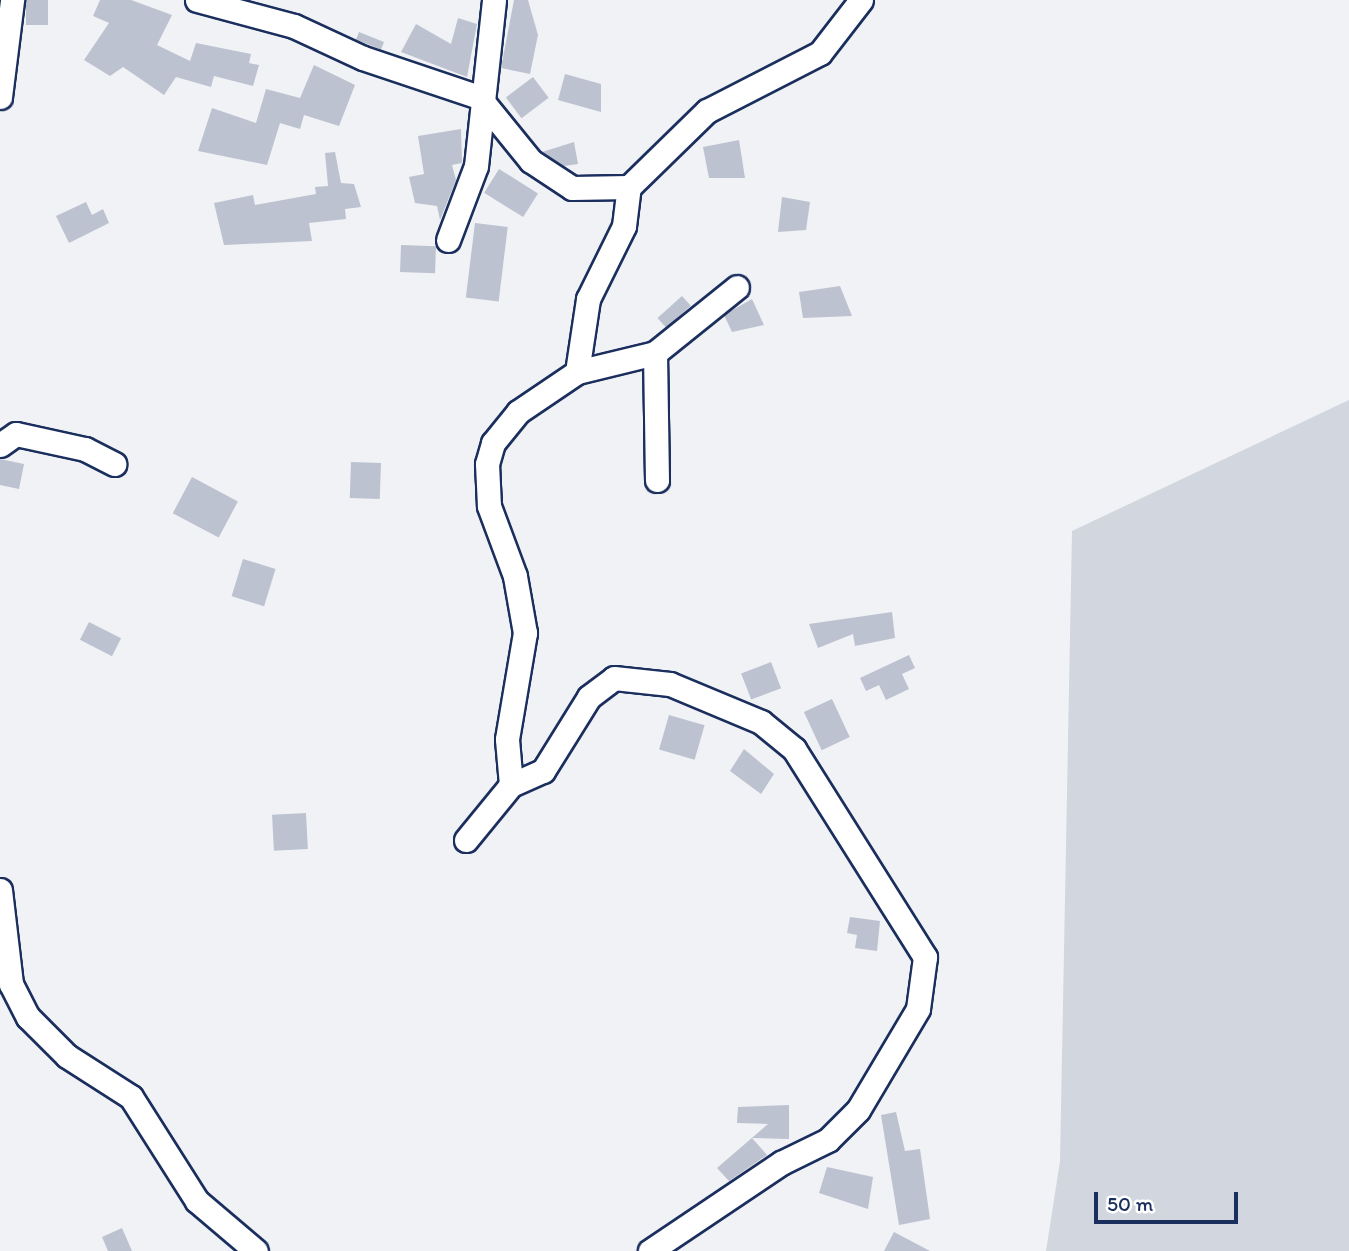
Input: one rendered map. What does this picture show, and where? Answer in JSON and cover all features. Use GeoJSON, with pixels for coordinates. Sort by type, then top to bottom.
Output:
{"type":"FeatureCollection","features":[{"type":"Feature","properties":{"kind":"street"},"geometry":{"type":"LineString","coordinates":[[0,97],[12,0]]}},
{"type":"Feature","properties":{"kind":"street"},"geometry":{"type":"LineString","coordinates":[[197,0],[294,26],[363,58],[479,97],[547,177],[572,188],[629,187]]}},
{"type":"Feature","properties":{"kind":"street"},"geometry":{"type":"LineString","coordinates":[[448,240],[475,166],[479,97],[494,0]]}},
{"type":"Feature","properties":{"kind":"street"},"geometry":{"type":"LineString","coordinates":[[577,372],[588,299],[624,226],[629,187],[708,111],[820,53],[861,0]]}},
{"type":"Feature","properties":{"kind":"street"},"geometry":{"type":"LineString","coordinates":[[511,785],[506,739],[525,633],[515,576],[489,506],[486,464],[518,412],[577,372],[655,353],[737,287]]}},
{"type":"Feature","properties":{"kind":"street"},"geometry":{"type":"LineString","coordinates":[[655,353],[657,480]]}},
{"type":"Feature","properties":{"kind":"street"},"geometry":{"type":"LineString","coordinates":[[0,446],[16,434],[85,449],[114,464]]}},
{"type":"Feature","properties":{"kind":"street"},"geometry":{"type":"LineString","coordinates":[[466,839],[511,785],[543,771],[589,696],[614,678],[635,675],[704,698],[761,722],[794,749],[925,957],[918,1009],[858,1110],[828,1140],[782,1163],[650,1251]]}},
{"type":"Feature","properties":{"kind":"street"},"geometry":{"type":"LineString","coordinates":[[0,890],[11,984],[28,1017],[67,1056],[131,1097],[197,1201],[256,1251]]}},
{"type":"Feature","properties":{"kind":"shaded area"},"geometry":{"type":"Polygon","coordinates":[[[1349,400],[1349,1251],[1046,1251],[1060,1161],[1072,531],[1349,400]]]}},
{"type":"Feature","properties":{"kind":"building"},"geometry":{"type":"Polygon","coordinates":[[[26,0],[48,0],[48,25],[26,25],[26,0]]]}},
{"type":"Feature","properties":{"kind":"building"},"geometry":{"type":"Polygon","coordinates":[[[100,0],[131,0],[172,15],[157,45],[190,61],[196,43],[251,54],[249,63],[259,65],[253,86],[214,76],[211,87],[176,77],[164,95],[123,67],[110,76],[84,60],[109,23],[93,16],[100,0]]]}},
{"type":"Feature","properties":{"kind":"building"},"geometry":{"type":"Polygon","coordinates":[[[514,0],[528,0],[538,35],[530,74],[501,68],[514,0]]]}},
{"type":"Feature","properties":{"kind":"building"},"geometry":{"type":"Polygon","coordinates":[[[458,18],[477,24],[467,77],[401,52],[416,24],[451,44],[458,18]]]}},
{"type":"Feature","properties":{"kind":"building"},"geometry":{"type":"Polygon","coordinates":[[[359,32],[384,42],[381,50],[356,39],[359,32]]]}},
{"type":"Feature","properties":{"kind":"building"},"geometry":{"type":"Polygon","coordinates":[[[314,65],[355,85],[339,126],[304,115],[300,129],[280,123],[267,165],[198,151],[212,108],[256,123],[266,89],[300,98],[314,65]]]}},
{"type":"Feature","properties":{"kind":"building"},"geometry":{"type":"Polygon","coordinates":[[[565,74],[601,84],[601,112],[558,100],[565,74]]]}},
{"type":"Feature","properties":{"kind":"building"},"geometry":{"type":"Polygon","coordinates":[[[533,77],[549,98],[521,118],[506,97],[533,77]]]}},
{"type":"Feature","properties":{"kind":"building"},"geometry":{"type":"Polygon","coordinates":[[[461,129],[462,163],[452,165],[456,180],[440,220],[437,206],[415,203],[409,177],[424,174],[418,136],[461,129]]]}},
{"type":"Feature","properties":{"kind":"building"},"geometry":{"type":"Polygon","coordinates":[[[739,140],[745,178],[709,178],[703,147],[739,140]]]}},
{"type":"Feature","properties":{"kind":"building"},"geometry":{"type":"Polygon","coordinates":[[[574,142],[578,164],[564,166],[542,152],[574,142]]]}},
{"type":"Feature","properties":{"kind":"building"},"geometry":{"type":"Polygon","coordinates":[[[335,152],[341,183],[354,184],[361,207],[345,209],[346,219],[309,223],[312,241],[224,245],[214,203],[253,195],[255,205],[316,194],[315,187],[328,186],[325,153],[335,152]]]}},
{"type":"Feature","properties":{"kind":"building"},"geometry":{"type":"Polygon","coordinates":[[[499,169],[538,193],[523,217],[484,193],[499,169]]]}},
{"type":"Feature","properties":{"kind":"building"},"geometry":{"type":"Polygon","coordinates":[[[782,197],[810,202],[806,230],[778,232],[782,197]]]}},
{"type":"Feature","properties":{"kind":"building"},"geometry":{"type":"Polygon","coordinates":[[[86,202],[92,215],[103,209],[109,223],[69,243],[56,216],[86,202]]]}},
{"type":"Feature","properties":{"kind":"building"},"geometry":{"type":"Polygon","coordinates":[[[475,223],[508,227],[499,301],[466,297],[475,223]]]}},
{"type":"Feature","properties":{"kind":"building"},"geometry":{"type":"Polygon","coordinates":[[[401,245],[436,246],[435,273],[400,272],[401,245]]]}},
{"type":"Feature","properties":{"kind":"building"},"geometry":{"type":"Polygon","coordinates":[[[840,286],[852,316],[803,318],[799,292],[840,286]]]}},
{"type":"Feature","properties":{"kind":"building"},"geometry":{"type":"Polygon","coordinates":[[[682,296],[691,306],[666,328],[657,318],[682,296]]]}},
{"type":"Feature","properties":{"kind":"building"},"geometry":{"type":"Polygon","coordinates":[[[752,299],[764,325],[732,332],[724,315],[752,299]]]}},
{"type":"Feature","properties":{"kind":"building"},"geometry":{"type":"Polygon","coordinates":[[[0,459],[24,464],[19,489],[0,485],[0,459]]]}},
{"type":"Feature","properties":{"kind":"building"},"geometry":{"type":"Polygon","coordinates":[[[351,462],[381,463],[380,499],[350,498],[351,462]]]}},
{"type":"Feature","properties":{"kind":"building"},"geometry":{"type":"Polygon","coordinates":[[[192,477],[238,501],[219,538],[173,513],[192,477]]]}},
{"type":"Feature","properties":{"kind":"building"},"geometry":{"type":"Polygon","coordinates":[[[243,559],[276,569],[264,606],[232,596],[243,559]]]}},
{"type":"Feature","properties":{"kind":"building"},"geometry":{"type":"Polygon","coordinates":[[[892,612],[895,638],[855,646],[853,634],[818,648],[809,624],[892,612]]]}},
{"type":"Feature","properties":{"kind":"building"},"geometry":{"type":"Polygon","coordinates":[[[89,622],[121,638],[112,656],[80,640],[89,622]]]}},
{"type":"Feature","properties":{"kind":"building"},"geometry":{"type":"Polygon","coordinates":[[[909,655],[915,668],[902,674],[909,689],[886,700],[879,685],[866,691],[860,678],[909,655]]]}},
{"type":"Feature","properties":{"kind":"building"},"geometry":{"type":"Polygon","coordinates":[[[771,662],[781,688],[751,700],[741,673],[771,662]]]}},
{"type":"Feature","properties":{"kind":"building"},"geometry":{"type":"Polygon","coordinates":[[[832,699],[850,737],[822,750],[804,712],[832,699]]]}},
{"type":"Feature","properties":{"kind":"building"},"geometry":{"type":"Polygon","coordinates":[[[669,715],[705,725],[695,760],[659,750],[669,715]]]}},
{"type":"Feature","properties":{"kind":"building"},"geometry":{"type":"Polygon","coordinates":[[[744,749],[774,774],[761,794],[730,771],[744,749]]]}},
{"type":"Feature","properties":{"kind":"building"},"geometry":{"type":"Polygon","coordinates":[[[306,813],[308,849],[274,851],[272,815],[306,813]]]}},
{"type":"Feature","properties":{"kind":"building"},"geometry":{"type":"Polygon","coordinates":[[[850,917],[880,921],[877,951],[855,948],[857,935],[847,933],[850,917]]]}},
{"type":"Feature","properties":{"kind":"building"},"geometry":{"type":"Polygon","coordinates":[[[789,1105],[789,1139],[752,1138],[767,1155],[729,1181],[717,1168],[768,1124],[737,1123],[738,1107],[789,1105]]]}},
{"type":"Feature","properties":{"kind":"building"},"geometry":{"type":"Polygon","coordinates":[[[896,1112],[905,1151],[920,1149],[930,1219],[899,1225],[881,1115],[896,1112]]]}},
{"type":"Feature","properties":{"kind":"building"},"geometry":{"type":"Polygon","coordinates":[[[827,1167],[873,1177],[868,1209],[819,1193],[827,1167]]]}},
{"type":"Feature","properties":{"kind":"building"},"geometry":{"type":"Polygon","coordinates":[[[122,1228],[132,1251],[108,1251],[102,1237],[122,1228]]]}},
{"type":"Feature","properties":{"kind":"building"},"geometry":{"type":"Polygon","coordinates":[[[894,1232],[930,1251],[884,1251],[894,1232]]]}}]}
